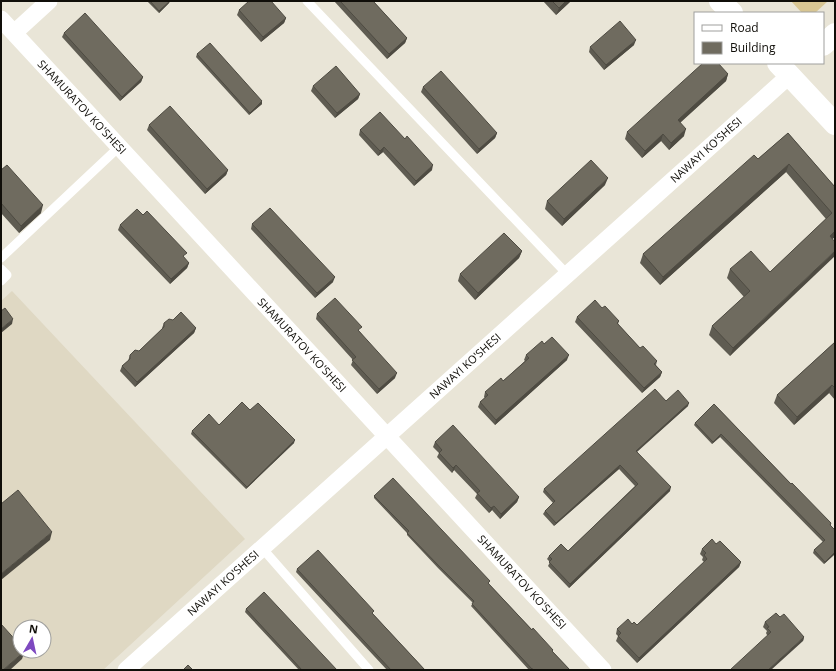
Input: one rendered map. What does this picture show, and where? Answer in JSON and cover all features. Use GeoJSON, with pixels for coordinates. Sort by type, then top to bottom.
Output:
{"type":"FeatureCollection","features":[{"type":"Feature","properties":{"kind":"street"},"geometry":{"type":"LineString","coordinates":[[14,33],[50,1]]}},
{"type":"Feature","properties":{"kind":"street"},"geometry":{"type":"LineString","coordinates":[[720,1],[731,12]]}},
{"type":"Feature","properties":{"kind":"street","name":"SHAMURATOV KO'SHESI"},"geometry":{"type":"LineString","coordinates":[[1,19],[602,670]]}},
{"type":"Feature","properties":{"kind":"street"},"geometry":{"type":"LineString","coordinates":[[824,44],[835,34]]}},
{"type":"Feature","properties":{"kind":"street"},"geometry":{"type":"LineString","coordinates":[[791,67],[835,124]]}},
{"type":"Feature","properties":{"kind":"street","name":"NAWAYI KO'SHESI"},"geometry":{"type":"LineString","coordinates":[[130,669],[262,548],[567,274],[791,67]]}},
{"type":"Feature","properties":{"kind":"lane"},"geometry":{"type":"LineString","coordinates":[[308,1],[567,274]]}},
{"type":"Feature","properties":{"kind":"lane"},"geometry":{"type":"LineString","coordinates":[[1,258],[119,146]]}},
{"type":"Feature","properties":{"kind":"lane"},"geometry":{"type":"LineString","coordinates":[[1,269],[8,275],[1,281]]}},
{"type":"Feature","properties":{"kind":"lane"},"geometry":{"type":"LineString","coordinates":[[262,548],[369,670]]}},
{"type":"Feature","properties":{"kind":"shaded area"},"geometry":{"type":"Polygon","coordinates":[[[791,1],[828,1],[816,12],[801,12],[791,1]]]}},
{"type":"Feature","properties":{"kind":"shaded area"},"geometry":{"type":"Polygon","coordinates":[[[12,291],[245,539],[103,670],[1,670],[1,301],[12,291]]]}},
{"type":"Feature","properties":{"kind":"building"},"geometry":{"type":"Polygon","coordinates":[[[150,1],[170,1],[159,11],[150,1]]]}},
{"type":"Feature","properties":{"kind":"building"},"geometry":{"type":"Polygon","coordinates":[[[249,1],[271,1],[286,18],[263,37],[239,10],[249,1]]]}},
{"type":"Feature","properties":{"kind":"building"},"geometry":{"type":"Polygon","coordinates":[[[340,1],[373,1],[407,38],[389,54],[340,1]]]}},
{"type":"Feature","properties":{"kind":"building"},"geometry":{"type":"Polygon","coordinates":[[[552,1],[566,1],[559,8],[552,1]]]}},
{"type":"Feature","properties":{"kind":"building"},"geometry":{"type":"Polygon","coordinates":[[[85,13],[143,77],[122,97],[64,33],[85,13]]]}},
{"type":"Feature","properties":{"kind":"building"},"geometry":{"type":"Polygon","coordinates":[[[620,21],[636,40],[606,65],[590,47],[620,21]]]}},
{"type":"Feature","properties":{"kind":"building"},"geometry":{"type":"Polygon","coordinates":[[[210,43],[262,101],[250,113],[197,54],[210,43]]]}},
{"type":"Feature","properties":{"kind":"building"},"geometry":{"type":"Polygon","coordinates":[[[702,64],[719,64],[728,74],[678,120],[686,129],[671,143],[663,134],[645,151],[627,132],[702,64]]]}},
{"type":"Feature","properties":{"kind":"building"},"geometry":{"type":"Polygon","coordinates":[[[336,66],[360,94],[337,113],[313,86],[336,66]]]}},
{"type":"Feature","properties":{"kind":"building"},"geometry":{"type":"Polygon","coordinates":[[[441,71],[497,133],[479,149],[423,87],[441,71]]]}},
{"type":"Feature","properties":{"kind":"building"},"geometry":{"type":"Polygon","coordinates":[[[170,106],[228,170],[207,189],[149,125],[170,106]]]}},
{"type":"Feature","properties":{"kind":"building"},"geometry":{"type":"Polygon","coordinates":[[[380,112],[405,139],[407,136],[433,165],[416,181],[384,147],[380,151],[360,130],[380,112]]]}},
{"type":"Feature","properties":{"kind":"building"},"geometry":{"type":"Polygon","coordinates":[[[788,133],[835,187],[835,231],[830,236],[835,242],[835,251],[733,348],[712,326],[750,291],[730,269],[751,251],[770,272],[832,213],[789,164],[663,277],[643,254],[754,155],[758,159],[788,133]]]}},
{"type":"Feature","properties":{"kind":"building"},"geometry":{"type":"Polygon","coordinates":[[[591,160],[608,178],[564,219],[547,201],[591,160]]]}},
{"type":"Feature","properties":{"kind":"building"},"geometry":{"type":"Polygon","coordinates":[[[7,165],[43,205],[21,226],[1,203],[1,170],[7,165]]]}},
{"type":"Feature","properties":{"kind":"building"},"geometry":{"type":"Polygon","coordinates":[[[270,208],[335,277],[317,293],[252,224],[270,208]]]}},
{"type":"Feature","properties":{"kind":"building"},"geometry":{"type":"Polygon","coordinates":[[[137,209],[143,215],[147,211],[187,253],[183,256],[189,263],[171,279],[120,225],[137,209]]]}},
{"type":"Feature","properties":{"kind":"building"},"geometry":{"type":"Polygon","coordinates":[[[504,233],[522,251],[478,293],[460,274],[504,233]]]}},
{"type":"Feature","properties":{"kind":"building"},"geometry":{"type":"Polygon","coordinates":[[[335,298],[362,327],[358,330],[397,373],[379,389],[352,360],[356,357],[317,314],[335,298]]]}},
{"type":"Feature","properties":{"kind":"building"},"geometry":{"type":"Polygon","coordinates":[[[595,300],[602,308],[605,306],[619,321],[617,323],[640,348],[643,346],[657,361],[654,364],[662,372],[644,388],[577,317],[595,300]]]}},
{"type":"Feature","properties":{"kind":"building"},"geometry":{"type":"Polygon","coordinates":[[[5,308],[13,319],[1,329],[1,311],[5,308]]]}},
{"type":"Feature","properties":{"kind":"building"},"geometry":{"type":"Polygon","coordinates":[[[181,312],[196,328],[137,382],[122,366],[130,359],[130,355],[135,350],[139,351],[164,327],[164,323],[169,319],[173,320],[181,312]]]}},
{"type":"Feature","properties":{"kind":"building"},"geometry":{"type":"Polygon","coordinates":[[[552,337],[569,355],[496,420],[480,402],[488,395],[485,392],[501,378],[503,381],[529,358],[526,355],[542,341],[544,344],[552,337]]]}},
{"type":"Feature","properties":{"kind":"building"},"geometry":{"type":"Polygon","coordinates":[[[835,342],[835,388],[832,385],[797,417],[777,395],[835,342]]]}},
{"type":"Feature","properties":{"kind":"building"},"geometry":{"type":"Polygon","coordinates":[[[655,389],[666,401],[678,390],[689,403],[636,451],[671,487],[570,584],[549,562],[552,559],[549,556],[561,544],[568,551],[638,484],[620,465],[556,523],[545,511],[555,501],[544,489],[655,389]]]}},
{"type":"Feature","properties":{"kind":"building"},"geometry":{"type":"Polygon","coordinates":[[[242,402],[250,410],[258,403],[295,440],[247,487],[192,431],[209,414],[219,425],[242,402]]]}},
{"type":"Feature","properties":{"kind":"building"},"geometry":{"type":"Polygon","coordinates":[[[714,404],[831,523],[830,525],[835,530],[835,552],[825,562],[814,550],[825,540],[721,434],[713,442],[695,423],[714,404]]]}},
{"type":"Feature","properties":{"kind":"building"},"geometry":{"type":"Polygon","coordinates":[[[453,425],[519,497],[501,514],[494,506],[491,508],[477,493],[480,491],[456,465],[453,468],[439,453],[442,450],[435,442],[453,425]]]}},
{"type":"Feature","properties":{"kind":"building"},"geometry":{"type":"Polygon","coordinates":[[[393,478],[490,581],[488,583],[532,630],[533,628],[570,670],[532,669],[472,604],[474,601],[407,533],[409,531],[374,496],[393,478]]]}},
{"type":"Feature","properties":{"kind":"building"},"geometry":{"type":"Polygon","coordinates":[[[18,490],[52,532],[1,574],[1,504],[18,490]]]}},
{"type":"Feature","properties":{"kind":"building"},"geometry":{"type":"Polygon","coordinates":[[[712,539],[716,544],[720,541],[741,562],[639,658],[618,636],[621,633],[617,629],[628,619],[632,624],[634,622],[637,625],[707,559],[704,555],[706,553],[702,549],[712,539]]]}},
{"type":"Feature","properties":{"kind":"building"},"geometry":{"type":"Polygon","coordinates":[[[318,550],[374,611],[372,613],[425,670],[391,670],[297,569],[318,550]]]}},
{"type":"Feature","properties":{"kind":"building"},"geometry":{"type":"Polygon","coordinates":[[[264,592],[337,670],[302,670],[246,609],[264,592]]]}},
{"type":"Feature","properties":{"kind":"building"},"geometry":{"type":"Polygon","coordinates":[[[776,613],[780,617],[784,614],[804,637],[768,670],[730,670],[771,632],[767,628],[769,627],[765,622],[776,613]]]}},
{"type":"Feature","properties":{"kind":"building"},"geometry":{"type":"Polygon","coordinates":[[[1,624],[12,636],[12,659],[16,659],[1,670],[1,624]]]}},
{"type":"Feature","properties":{"kind":"building"},"geometry":{"type":"Polygon","coordinates":[[[188,665],[193,670],[183,670],[188,665]]]}}]}
